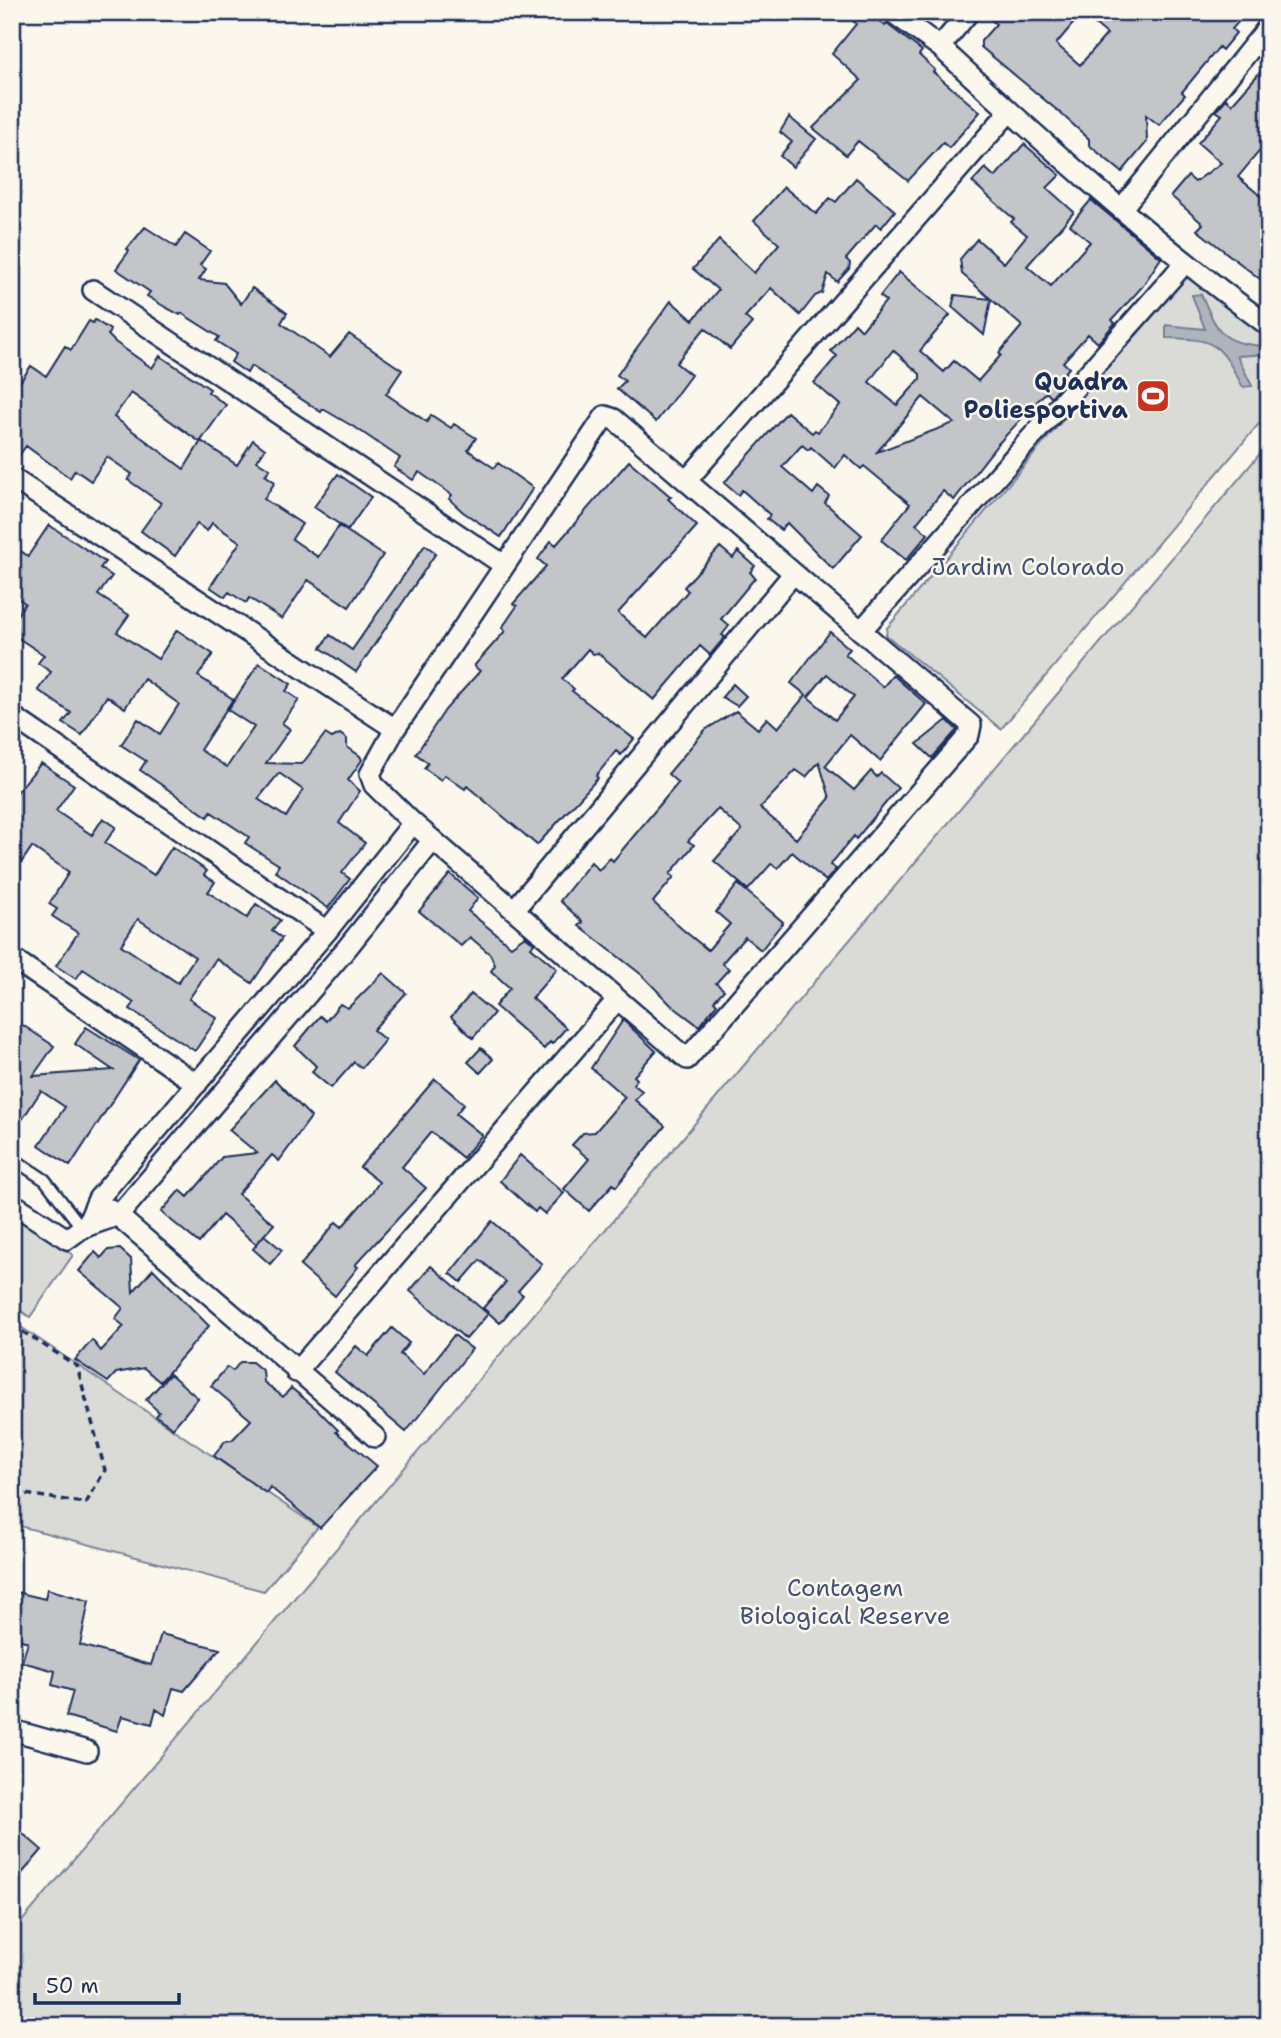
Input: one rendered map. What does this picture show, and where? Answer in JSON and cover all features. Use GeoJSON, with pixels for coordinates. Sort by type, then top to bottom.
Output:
{"type":"FeatureCollection","features":[{"type":"Feature","properties":{"kind":"street"},"geometry":{"type":"LineString","coordinates":[[892,12],[940,47],[1009,112],[1184,264],[1269,326]]}},
{"type":"Feature","properties":{"kind":"street"},"geometry":{"type":"LineString","coordinates":[[940,47],[969,12]]}},
{"type":"Feature","properties":{"kind":"street"},"geometry":{"type":"LineString","coordinates":[[1122,208],[1269,26]]}},
{"type":"Feature","properties":{"kind":"street"},"geometry":{"type":"LineString","coordinates":[[687,480],[1009,112]]}},
{"type":"Feature","properties":{"kind":"street"},"geometry":{"type":"LineString","coordinates":[[861,631],[1184,264]]}},
{"type":"Feature","properties":{"kind":"street"},"geometry":{"type":"LineString","coordinates":[[93,290],[504,565]]}},
{"type":"Feature","properties":{"kind":"street"},"geometry":{"type":"LineString","coordinates":[[606,416],[614,419],[687,480],[793,574],[967,718],[971,725],[969,734],[687,1059],[433,841],[371,779],[372,766],[395,729],[606,416]]}},
{"type":"Feature","properties":{"kind":"street"},"geometry":{"type":"LineString","coordinates":[[12,478],[395,729]]}},
{"type":"Feature","properties":{"kind":"street"},"geometry":{"type":"LineString","coordinates":[[514,910],[793,574]]}},
{"type":"Feature","properties":{"kind":"street"},"geometry":{"type":"LineString","coordinates":[[12,716],[327,931]]}},
{"type":"Feature","properties":{"kind":"street"},"geometry":{"type":"LineString","coordinates":[[84,1228],[98,1199],[327,931],[413,823]]}},
{"type":"Feature","properties":{"kind":"street"},"geometry":{"type":"LineString","coordinates":[[12,1203],[66,1239],[84,1228],[119,1215],[297,1007],[433,841]]}},
{"type":"Feature","properties":{"kind":"street"},"geometry":{"type":"LineString","coordinates":[[12,958],[197,1084]]}},
{"type":"Feature","properties":{"kind":"street"},"geometry":{"type":"LineString","coordinates":[[276,991],[297,1007]]}},
{"type":"Feature","properties":{"kind":"street"},"geometry":{"type":"LineString","coordinates":[[296,1372],[617,1000]]}},
{"type":"Feature","properties":{"kind":"street"},"geometry":{"type":"LineString","coordinates":[[98,1199],[296,1372],[375,1437]]}},
{"type":"Feature","properties":{"kind":"street"},"geometry":{"type":"LineString","coordinates":[[12,1730],[87,1751]]}},
{"type":"Feature","properties":{"kind":"lane"},"geometry":{"type":"LineString","coordinates":[[12,1158],[45,1180],[84,1228]]}},
{"type":"Feature","properties":{"kind":"path"},"geometry":{"type":"LineString","coordinates":[[12,1325],[77,1366],[104,1470],[86,1503],[12,1492]]}},
{"type":"Feature","properties":{"kind":"green space","name":"Jardim Colorado"},"geometry":{"type":"Polygon","coordinates":[[[1190,277],[1269,339],[1269,412],[1001,729],[886,635],[887,628],[1182,279],[1190,277]]]}},
{"type":"Feature","properties":{"kind":"green space","name":"Contagem Biological Reserve"},"geometry":{"type":"Polygon","coordinates":[[[1269,443],[1269,2026],[12,2026],[12,1933],[1269,443]]]}},
{"type":"Feature","properties":{"kind":"green space"},"geometry":{"type":"Polygon","coordinates":[[[12,1215],[73,1255],[30,1317],[12,1305],[12,1215]]]}},
{"type":"Feature","properties":{"kind":"green space"},"geometry":{"type":"Polygon","coordinates":[[[12,1321],[318,1527],[264,1591],[12,1524],[12,1321]]]}},
{"type":"Feature","properties":{"kind":"shaded area"},"geometry":{"type":"Polygon","coordinates":[[[1201,294],[1224,335],[1241,343],[1269,346],[1269,354],[1237,356],[1252,386],[1243,387],[1222,352],[1215,346],[1196,340],[1166,338],[1166,325],[1205,329],[1192,295],[1201,294]]]}},
{"type":"Feature","properties":{"kind":"building"},"geometry":{"type":"Polygon","coordinates":[[[860,12],[869,12],[922,51],[919,55],[935,70],[933,72],[980,112],[949,148],[943,143],[908,181],[858,141],[846,155],[813,128],[861,80],[832,54],[856,24],[854,22],[860,12]]]}},
{"type":"Feature","properties":{"kind":"building"},"geometry":{"type":"Polygon","coordinates":[[[982,12],[1202,12],[1211,20],[1219,12],[1247,12],[1232,29],[1236,33],[1222,50],[1219,47],[1182,92],[1185,95],[1159,125],[1146,115],[1147,142],[1122,172],[1089,145],[1089,139],[1058,111],[981,47],[981,41],[996,24],[982,12]],[[1082,13],[1056,44],[1080,65],[1107,34],[1082,13]]]}},
{"type":"Feature","properties":{"kind":"building"},"geometry":{"type":"Polygon","coordinates":[[[1269,62],[1269,155],[1261,149],[1238,177],[1269,203],[1269,286],[1197,230],[1203,224],[1171,196],[1188,176],[1195,182],[1221,163],[1198,143],[1222,115],[1216,111],[1226,99],[1232,104],[1269,62]]]}},
{"type":"Feature","properties":{"kind":"building"},"geometry":{"type":"Polygon","coordinates":[[[789,117],[816,139],[793,167],[780,156],[792,142],[780,132],[789,117]]]}},
{"type":"Feature","properties":{"kind":"building"},"geometry":{"type":"Polygon","coordinates":[[[1024,144],[1060,175],[1047,188],[1074,212],[1027,266],[1051,286],[1090,242],[1070,225],[1091,200],[1161,258],[1142,287],[1112,320],[1115,323],[1098,343],[1088,334],[1063,362],[1069,368],[1062,376],[1066,379],[1051,397],[1046,392],[997,445],[954,500],[943,491],[916,524],[928,534],[906,560],[881,540],[910,504],[864,466],[861,469],[845,455],[835,468],[811,447],[808,450],[802,445],[782,467],[813,494],[818,487],[829,496],[825,503],[862,535],[833,569],[787,523],[781,530],[767,519],[770,515],[742,490],[738,495],[724,483],[787,412],[812,433],[815,430],[818,432],[840,405],[814,383],[837,356],[831,351],[855,323],[862,330],[886,301],[880,296],[899,272],[950,315],[920,351],[944,372],[954,361],[978,381],[1022,326],[962,274],[960,259],[977,239],[1004,263],[1027,235],[1011,222],[1014,219],[972,182],[985,168],[995,177],[1024,144]],[[893,350],[869,382],[897,405],[920,379],[920,374],[893,350]],[[923,397],[877,452],[954,423],[923,397]]]}},
{"type":"Feature","properties":{"kind":"building"},"geometry":{"type":"Polygon","coordinates":[[[856,178],[895,211],[881,228],[876,224],[846,259],[850,263],[849,269],[837,282],[828,274],[822,293],[815,296],[800,315],[771,288],[745,317],[752,323],[730,349],[705,328],[676,363],[691,375],[656,422],[617,389],[625,381],[617,375],[671,301],[693,320],[718,290],[693,269],[719,240],[754,273],[779,244],[754,221],[784,187],[816,214],[830,198],[836,202],[856,178]]]}},
{"type":"Feature","properties":{"kind":"building"},"geometry":{"type":"Polygon","coordinates":[[[145,227],[176,247],[185,234],[210,251],[200,265],[206,269],[199,280],[224,283],[241,304],[252,288],[287,313],[281,323],[330,357],[349,334],[402,370],[386,394],[427,422],[431,415],[451,428],[454,424],[476,438],[468,450],[494,468],[498,463],[533,488],[501,537],[463,512],[449,499],[452,495],[419,472],[413,480],[394,467],[400,458],[359,430],[323,409],[321,412],[251,366],[247,373],[231,362],[236,354],[216,341],[219,337],[147,296],[150,292],[116,269],[129,251],[127,249],[145,227]]]}},
{"type":"Feature","properties":{"kind":"building"},"geometry":{"type":"Polygon","coordinates":[[[955,295],[991,299],[984,335],[952,307],[955,295]]]}},
{"type":"Feature","properties":{"kind":"building"},"geometry":{"type":"Polygon","coordinates":[[[95,320],[110,330],[108,335],[115,342],[152,368],[160,356],[210,389],[208,392],[226,405],[200,442],[131,393],[114,417],[184,469],[201,441],[237,465],[253,440],[265,449],[257,461],[270,469],[265,475],[275,482],[264,499],[302,524],[292,539],[318,557],[339,526],[383,555],[349,607],[308,580],[282,619],[249,598],[246,603],[229,592],[225,597],[210,587],[240,542],[212,523],[207,531],[197,524],[175,556],[141,531],[161,503],[128,480],[132,474],[107,457],[91,481],[75,470],[70,478],[26,446],[12,465],[12,394],[31,366],[46,376],[65,346],[71,350],[89,321],[93,323],[95,320]]]}},
{"type":"Feature","properties":{"kind":"building"},"geometry":{"type":"Polygon","coordinates":[[[629,461],[671,497],[668,499],[697,526],[618,613],[647,638],[688,591],[684,587],[720,547],[733,558],[738,551],[755,566],[750,572],[755,578],[721,619],[729,626],[722,635],[725,637],[710,655],[700,646],[654,700],[598,653],[593,654],[588,649],[562,679],[574,689],[572,691],[634,739],[621,755],[616,751],[596,776],[598,778],[537,845],[467,786],[465,789],[445,775],[441,780],[424,768],[428,763],[416,754],[445,710],[480,671],[474,666],[505,631],[502,628],[517,606],[513,604],[546,566],[538,559],[551,541],[556,545],[629,461]]]}},
{"type":"Feature","properties":{"kind":"building"},"geometry":{"type":"Polygon","coordinates":[[[338,474],[371,497],[348,530],[314,507],[338,474]]]}},
{"type":"Feature","properties":{"kind":"building"},"geometry":{"type":"Polygon","coordinates":[[[49,525],[105,562],[100,568],[112,576],[98,595],[129,615],[117,632],[158,659],[177,630],[213,654],[198,676],[233,699],[200,750],[227,767],[254,727],[228,710],[259,663],[291,684],[286,691],[299,700],[282,723],[290,729],[266,763],[302,764],[325,734],[332,738],[340,734],[347,739],[347,747],[362,760],[348,780],[360,791],[339,823],[365,843],[342,873],[350,879],[328,908],[275,871],[279,865],[245,843],[249,837],[211,812],[208,817],[140,770],[146,761],[121,745],[138,719],[160,734],[179,704],[144,679],[125,708],[107,696],[82,735],[63,723],[71,713],[38,690],[51,672],[38,663],[44,655],[12,634],[12,623],[25,603],[12,595],[12,545],[28,556],[49,525]],[[279,773],[258,799],[286,817],[303,790],[279,773]]]}},
{"type":"Feature","properties":{"kind":"building"},"geometry":{"type":"Polygon","coordinates":[[[425,545],[436,553],[356,672],[321,648],[330,635],[352,650],[425,545]]]}},
{"type":"Feature","properties":{"kind":"building"},"geometry":{"type":"Polygon","coordinates":[[[830,632],[850,649],[845,654],[883,687],[893,675],[926,704],[880,761],[850,735],[825,766],[854,790],[871,771],[877,777],[881,773],[898,788],[856,839],[854,836],[830,865],[836,869],[826,881],[792,852],[778,868],[771,864],[748,890],[714,861],[742,830],[718,809],[688,841],[694,845],[670,874],[674,877],[653,902],[682,929],[708,950],[730,924],[716,912],[738,884],[783,922],[761,950],[745,937],[722,963],[729,969],[716,983],[724,990],[714,1001],[717,1004],[699,1026],[671,1005],[642,975],[579,926],[583,922],[560,901],[591,862],[599,870],[610,858],[613,861],[678,783],[668,774],[705,730],[736,711],[758,729],[767,718],[778,728],[806,695],[791,683],[830,632]],[[827,674],[808,697],[835,720],[854,697],[827,674]],[[819,762],[806,777],[796,770],[760,808],[796,839],[830,798],[819,762]]]}},
{"type":"Feature","properties":{"kind":"building"},"geometry":{"type":"Polygon","coordinates":[[[733,684],[746,696],[737,706],[722,697],[733,684]]]}},
{"type":"Feature","properties":{"kind":"building"},"geometry":{"type":"Polygon","coordinates":[[[947,720],[957,730],[932,758],[917,744],[947,720]]]}},
{"type":"Feature","properties":{"kind":"building"},"geometry":{"type":"Polygon","coordinates":[[[41,763],[74,785],[56,811],[92,835],[103,818],[116,827],[105,843],[154,875],[172,847],[207,871],[204,875],[215,882],[208,892],[247,918],[256,904],[280,920],[272,931],[282,938],[252,983],[216,959],[189,999],[217,1018],[195,1051],[130,1009],[134,1003],[83,969],[76,979],[56,966],[78,933],[52,916],[57,909],[49,904],[69,872],[32,847],[12,876],[12,798],[41,763]],[[138,919],[121,945],[178,983],[195,957],[138,919]]]}},
{"type":"Feature","properties":{"kind":"building"},"geometry":{"type":"Polygon","coordinates":[[[450,874],[478,898],[468,911],[511,946],[525,936],[534,943],[531,947],[557,969],[532,998],[566,1028],[544,1049],[495,1006],[510,988],[491,971],[495,965],[490,954],[470,937],[461,946],[419,911],[450,874]]]}},
{"type":"Feature","properties":{"kind":"building"},"geometry":{"type":"Polygon","coordinates":[[[383,973],[406,993],[373,1030],[385,1040],[362,1068],[354,1062],[331,1088],[312,1072],[316,1066],[295,1046],[320,1016],[326,1021],[340,1004],[348,1008],[383,973]]]}},
{"type":"Feature","properties":{"kind":"building"},"geometry":{"type":"Polygon","coordinates":[[[471,994],[494,1013],[473,1038],[451,1017],[471,994]]]}},
{"type":"Feature","properties":{"kind":"building"},"geometry":{"type":"Polygon","coordinates":[[[623,1020],[656,1051],[634,1076],[637,1079],[633,1084],[642,1091],[635,1100],[665,1126],[616,1187],[613,1184],[589,1211],[564,1189],[589,1159],[572,1145],[583,1133],[595,1132],[625,1097],[591,1068],[623,1020]]]}},
{"type":"Feature","properties":{"kind":"building"},"geometry":{"type":"Polygon","coordinates":[[[18,1022],[54,1046],[33,1076],[113,1070],[75,1044],[86,1027],[139,1060],[70,1166],[39,1145],[65,1107],[41,1091],[12,1135],[12,1031],[18,1022]]]}},
{"type":"Feature","properties":{"kind":"building"},"geometry":{"type":"Polygon","coordinates":[[[481,1048],[493,1059],[480,1073],[468,1062],[481,1048]]]}},
{"type":"Feature","properties":{"kind":"building"},"geometry":{"type":"Polygon","coordinates":[[[435,1079],[464,1104],[456,1114],[482,1135],[463,1158],[431,1132],[402,1167],[426,1188],[355,1265],[358,1267],[335,1296],[300,1266],[336,1222],[342,1227],[373,1191],[379,1182],[360,1167],[435,1079]]]}},
{"type":"Feature","properties":{"kind":"building"},"geometry":{"type":"Polygon","coordinates":[[[275,1080],[311,1117],[279,1161],[272,1155],[238,1194],[274,1224],[256,1244],[222,1215],[199,1243],[161,1212],[180,1190],[188,1197],[222,1157],[257,1153],[229,1130],[275,1080]]]}},
{"type":"Feature","properties":{"kind":"building"},"geometry":{"type":"Polygon","coordinates":[[[520,1155],[564,1193],[545,1214],[538,1208],[535,1212],[500,1181],[520,1155]]]}},
{"type":"Feature","properties":{"kind":"building"},"geometry":{"type":"Polygon","coordinates":[[[492,1221],[542,1264],[518,1291],[523,1295],[500,1323],[483,1308],[506,1282],[480,1260],[461,1282],[450,1273],[492,1221]]]}},
{"type":"Feature","properties":{"kind":"building"},"geometry":{"type":"Polygon","coordinates":[[[264,1235],[282,1250],[270,1264],[253,1249],[264,1235]]]}},
{"type":"Feature","properties":{"kind":"building"},"geometry":{"type":"Polygon","coordinates":[[[120,1249],[131,1259],[133,1292],[153,1269],[209,1326],[160,1382],[144,1368],[116,1373],[108,1382],[75,1360],[92,1340],[101,1351],[124,1326],[115,1319],[123,1308],[79,1271],[95,1252],[101,1258],[108,1250],[120,1249]]]}},
{"type":"Feature","properties":{"kind":"building"},"geometry":{"type":"Polygon","coordinates":[[[431,1266],[488,1314],[466,1339],[410,1291],[431,1266]]]}},
{"type":"Feature","properties":{"kind":"building"},"geometry":{"type":"Polygon","coordinates":[[[392,1328],[409,1343],[400,1354],[424,1374],[454,1335],[472,1349],[406,1432],[335,1372],[356,1346],[368,1356],[392,1328]]]}},
{"type":"Feature","properties":{"kind":"building"},"geometry":{"type":"Polygon","coordinates":[[[240,1362],[252,1362],[263,1371],[264,1382],[283,1397],[291,1388],[317,1409],[338,1430],[336,1432],[377,1466],[320,1528],[270,1487],[266,1493],[214,1456],[225,1441],[232,1440],[251,1420],[211,1386],[227,1367],[233,1371],[240,1362]]]}},
{"type":"Feature","properties":{"kind":"building"},"geometry":{"type":"Polygon","coordinates":[[[170,1374],[198,1398],[173,1428],[156,1416],[159,1412],[146,1400],[170,1374]]]}},
{"type":"Feature","properties":{"kind":"building"},"geometry":{"type":"Polygon","coordinates":[[[47,1589],[89,1601],[80,1645],[151,1665],[161,1634],[220,1649],[184,1691],[173,1688],[165,1715],[156,1709],[152,1724],[122,1716],[117,1731],[66,1716],[73,1691],[52,1685],[55,1671],[22,1662],[28,1642],[12,1637],[12,1591],[45,1599],[47,1589]]]}},
{"type":"Feature","properties":{"kind":"building"},"geometry":{"type":"Polygon","coordinates":[[[21,1832],[42,1850],[12,1885],[12,1841],[21,1832]]]}},
{"type":"Feature","properties":{"kind":"place","name":"Quadra Poliesportiva"},"geometry":{"type":"Point","coordinates":[1153,396]}}]}
